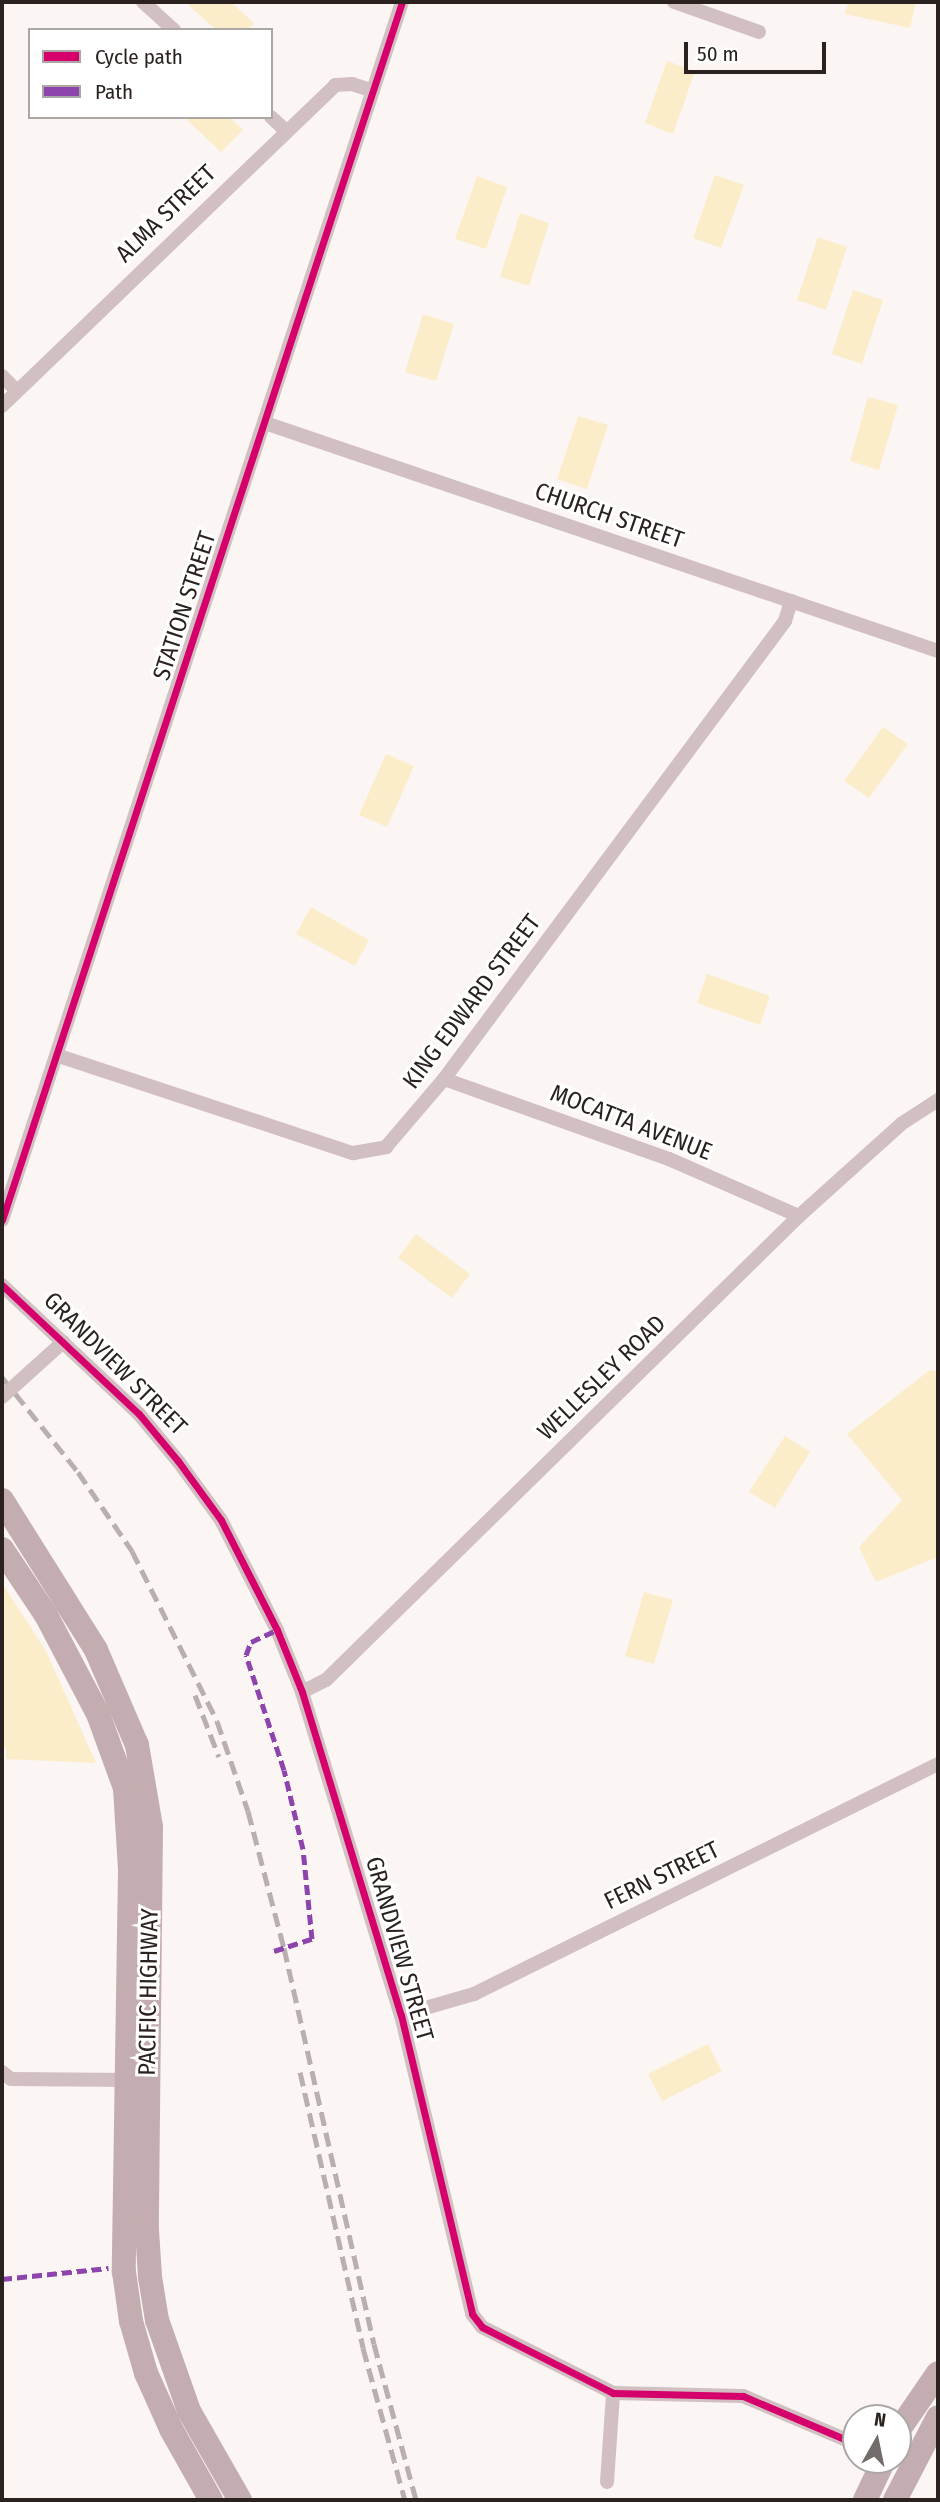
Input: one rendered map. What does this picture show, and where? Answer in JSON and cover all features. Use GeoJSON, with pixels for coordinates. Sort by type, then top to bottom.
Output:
{"type":"FeatureCollection","features":[{"type":"Feature","properties":{"kind":"highway","name":"PACIFIC HIGHWAY"},"geometry":{"type":"LineString","coordinates":[[2,1500],[96,1650],[137,1745],[151,1827],[138,2080],[123,2227],[131,2321],[171,2429],[211,2500]]}},
{"type":"Feature","properties":{"kind":"highway","name":"PACIFIC HIGHWAY"},"geometry":{"type":"LineString","coordinates":[[2,1549],[47,1615],[98,1714],[125,1788],[147,2230],[157,2320],[189,2411],[240,2500]]}},
{"type":"Feature","properties":{"kind":"highway"},"geometry":{"type":"LineString","coordinates":[[912,2411],[938,2373]]}},
{"type":"Feature","properties":{"kind":"highway"},"geometry":{"type":"LineString","coordinates":[[895,2500],[938,2417]]}},
{"type":"Feature","properties":{"kind":"highway"},"geometry":{"type":"LineString","coordinates":[[865,2500],[877,2474]]}},
{"type":"Feature","properties":{"kind":"street"},"geometry":{"type":"LineString","coordinates":[[143,2],[172,28]]}},
{"type":"Feature","properties":{"kind":"street","name":"STATION STREET"},"geometry":{"type":"LineString","coordinates":[[2,1220],[402,2]]}},
{"type":"Feature","properties":{"kind":"street"},"geometry":{"type":"LineString","coordinates":[[674,2],[759,32]]}},
{"type":"Feature","properties":{"kind":"street","name":"ALMA STREET"},"geometry":{"type":"LineString","coordinates":[[2,406],[285,130],[335,85],[352,84],[373,91]]}},
{"type":"Feature","properties":{"kind":"street"},"geometry":{"type":"LineString","coordinates":[[273,119],[285,130]]}},
{"type":"Feature","properties":{"kind":"street"},"geometry":{"type":"LineString","coordinates":[[2,376],[17,391]]}},
{"type":"Feature","properties":{"kind":"street","name":"CHURCH STREET"},"geometry":{"type":"LineString","coordinates":[[265,424],[938,651]]}},
{"type":"Feature","properties":{"kind":"street","name":"KING EDWARD STREET"},"geometry":{"type":"LineString","coordinates":[[58,1056],[353,1153],[370,1153],[392,1142],[444,1079],[785,621],[791,601]]}},
{"type":"Feature","properties":{"kind":"street","name":"MOCATTA AVENUE"},"geometry":{"type":"LineString","coordinates":[[444,1079],[669,1159],[799,1216]]}},
{"type":"Feature","properties":{"kind":"street","name":"WELLESLEY ROAD"},"geometry":{"type":"LineString","coordinates":[[302,1692],[326,1680],[799,1216],[901,1124],[938,1100]]}},
{"type":"Feature","properties":{"kind":"street","name":"GRANDVIEW STREET"},"geometry":{"type":"LineString","coordinates":[[2,1285],[139,1414],[221,1520],[277,1630],[302,1692],[401,2015],[472,2314],[482,2327],[613,2393],[743,2396],[842,2438]]}},
{"type":"Feature","properties":{"kind":"street"},"geometry":{"type":"LineString","coordinates":[[2,1397],[63,1342]]}},
{"type":"Feature","properties":{"kind":"street","name":"FERN STREET"},"geometry":{"type":"LineString","coordinates":[[401,2015],[474,1994],[938,1764]]}},
{"type":"Feature","properties":{"kind":"street"},"geometry":{"type":"LineString","coordinates":[[2,2073],[11,2080],[138,2080]]}},
{"type":"Feature","properties":{"kind":"street"},"geometry":{"type":"LineString","coordinates":[[607,2482],[613,2393]]}},
{"type":"Feature","properties":{"kind":"street"},"geometry":{"type":"LineString","coordinates":[[223,2473],[224,2500]]}},
{"type":"Feature","properties":{"kind":"shaded area"},"geometry":{"type":"Polygon","coordinates":[[[185,2],[231,2],[254,23],[250,28],[214,28],[185,2]]]}},
{"type":"Feature","properties":{"kind":"shaded area"},"geometry":{"type":"Polygon","coordinates":[[[848,2],[916,2],[910,28],[845,14],[848,2]]]}},
{"type":"Feature","properties":{"kind":"shaded area"},"geometry":{"type":"Polygon","coordinates":[[[667,61],[695,71],[673,134],[645,123],[667,61]]]}},
{"type":"Feature","properties":{"kind":"shaded area"},"geometry":{"type":"Polygon","coordinates":[[[186,119],[231,119],[243,130],[221,152],[186,119]]]}},
{"type":"Feature","properties":{"kind":"shaded area"},"geometry":{"type":"Polygon","coordinates":[[[715,175],[744,185],[721,248],[693,238],[715,175]]]}},
{"type":"Feature","properties":{"kind":"shaded area"},"geometry":{"type":"Polygon","coordinates":[[[477,176],[507,187],[486,249],[455,239],[477,176]]]}},
{"type":"Feature","properties":{"kind":"shaded area"},"geometry":{"type":"Polygon","coordinates":[[[520,213],[549,223],[529,286],[500,277],[520,213]]]}},
{"type":"Feature","properties":{"kind":"shaded area"},"geometry":{"type":"Polygon","coordinates":[[[818,237],[847,247],[826,310],[797,300],[818,237]]]}},
{"type":"Feature","properties":{"kind":"shaded area"},"geometry":{"type":"Polygon","coordinates":[[[853,290],[883,300],[862,364],[832,354],[853,290]]]}},
{"type":"Feature","properties":{"kind":"shaded area"},"geometry":{"type":"Polygon","coordinates":[[[423,314],[454,324],[436,381],[405,372],[423,314]]]}},
{"type":"Feature","properties":{"kind":"shaded area"},"geometry":{"type":"Polygon","coordinates":[[[868,397],[898,405],[879,470],[850,461],[868,397]]]}},
{"type":"Feature","properties":{"kind":"shaded area"},"geometry":{"type":"Polygon","coordinates":[[[578,416],[608,425],[587,489],[557,479],[578,416]]]}},
{"type":"Feature","properties":{"kind":"shaded area"},"geometry":{"type":"Polygon","coordinates":[[[883,727],[908,744],[869,798],[844,781],[883,727]]]}},
{"type":"Feature","properties":{"kind":"shaded area"},"geometry":{"type":"Polygon","coordinates":[[[386,754],[414,766],[387,827],[359,815],[386,754]]]}},
{"type":"Feature","properties":{"kind":"shaded area"},"geometry":{"type":"Polygon","coordinates":[[[311,907],[369,940],[355,966],[296,934],[311,907]]]}},
{"type":"Feature","properties":{"kind":"shaded area"},"geometry":{"type":"Polygon","coordinates":[[[707,974],[770,996],[760,1025],[697,1003],[707,974]]]}},
{"type":"Feature","properties":{"kind":"shaded area"},"geometry":{"type":"Polygon","coordinates":[[[416,1234],[470,1274],[452,1298],[398,1258],[416,1234]]]}},
{"type":"Feature","properties":{"kind":"shaded area"},"geometry":{"type":"Polygon","coordinates":[[[930,1370],[938,1372],[938,1557],[876,1582],[859,1547],[902,1500],[847,1434],[930,1370]]]}},
{"type":"Feature","properties":{"kind":"shaded area"},"geometry":{"type":"Polygon","coordinates":[[[785,1436],[810,1452],[775,1508],[749,1492],[785,1436]]]}},
{"type":"Feature","properties":{"kind":"shaded area"},"geometry":{"type":"Polygon","coordinates":[[[2,1583],[46,1651],[96,1763],[6,1759],[6,1748],[2,1748],[2,1583]]]}},
{"type":"Feature","properties":{"kind":"shaded area"},"geometry":{"type":"Polygon","coordinates":[[[644,1592],[673,1600],[654,1664],[625,1656],[644,1592]]]}},
{"type":"Feature","properties":{"kind":"shaded area"},"geometry":{"type":"Polygon","coordinates":[[[708,2044],[722,2071],[662,2101],[648,2074],[708,2044]]]}},
{"type":"Feature","properties":{"kind":"railway"},"geometry":{"type":"LineString","coordinates":[[2,1377],[78,1472],[132,1551],[217,1721],[248,1811],[284,1948],[374,2344],[416,2500]]}},
{"type":"Feature","properties":{"kind":"railway"},"geometry":{"type":"LineString","coordinates":[[195,1695],[219,1757]]}},
{"type":"Feature","properties":{"kind":"railway"},"geometry":{"type":"LineString","coordinates":[[300,2072],[363,2348],[405,2500]]}},
{"type":"Feature","properties":{"kind":"marked path"},"geometry":{"type":"LineString","coordinates":[[274,1951],[312,1939],[303,1849],[284,1770],[246,1655],[251,1642],[277,1630]]}},
{"type":"Feature","properties":{"kind":"marked path"},"geometry":{"type":"LineString","coordinates":[[2,2279],[108,2268]]}},
{"type":"Feature","properties":{"kind":"cycle path"},"geometry":{"type":"LineString","coordinates":[[2,1220],[402,2]]}},
{"type":"Feature","properties":{"kind":"cycle path"},"geometry":{"type":"LineString","coordinates":[[2,1285],[139,1414],[178,1461],[221,1520],[277,1630],[302,1692],[401,2015],[472,2314],[482,2327],[613,2393],[743,2396],[842,2438]]}}]}
